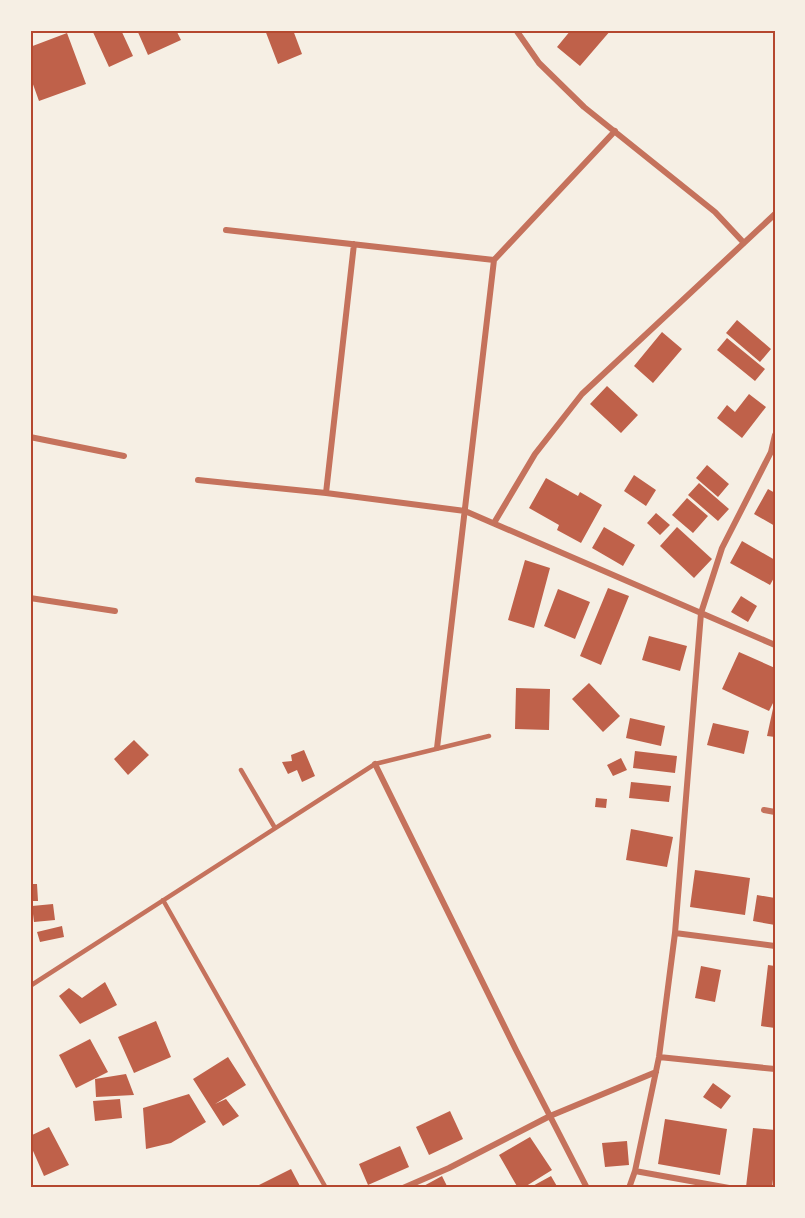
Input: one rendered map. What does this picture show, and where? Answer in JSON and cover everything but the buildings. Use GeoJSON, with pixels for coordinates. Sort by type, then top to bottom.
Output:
{"type":"FeatureCollection","features":[{"type":"Feature","properties":{"kind":"street"},"geometry":{"type":"LineString","coordinates":[[516,30],[539,63],[584,107],[715,212],[744,243]]}},
{"type":"Feature","properties":{"kind":"street"},"geometry":{"type":"LineString","coordinates":[[437,748],[494,260],[615,131]]}},
{"type":"Feature","properties":{"kind":"street"},"geometry":{"type":"LineString","coordinates":[[494,523],[535,454],[582,394],[775,214]]}},
{"type":"Feature","properties":{"kind":"street"},"geometry":{"type":"LineString","coordinates":[[226,230],[494,260]]}},
{"type":"Feature","properties":{"kind":"street"},"geometry":{"type":"LineString","coordinates":[[326,493],[354,244]]}},
{"type":"Feature","properties":{"kind":"street"},"geometry":{"type":"LineString","coordinates":[[629,1188],[635,1170],[659,1057],[675,933],[701,613],[723,548],[771,452],[775,435]]}},
{"type":"Feature","properties":{"kind":"street"},"geometry":{"type":"LineString","coordinates":[[30,437],[124,456]]}},
{"type":"Feature","properties":{"kind":"street"},"geometry":{"type":"LineString","coordinates":[[198,480],[326,493],[465,511],[775,645]]}},
{"type":"Feature","properties":{"kind":"street"},"geometry":{"type":"LineString","coordinates":[[30,598],[115,611]]}},
{"type":"Feature","properties":{"kind":"street"},"geometry":{"type":"LineString","coordinates":[[375,764],[587,1188]]}},
{"type":"Feature","properties":{"kind":"street"},"geometry":{"type":"LineString","coordinates":[[765,810],[775,812]]}},
{"type":"Feature","properties":{"kind":"street"},"geometry":{"type":"LineString","coordinates":[[675,933],[775,946]]}},
{"type":"Feature","properties":{"kind":"street"},"geometry":{"type":"LineString","coordinates":[[659,1057],[775,1070]]}},
{"type":"Feature","properties":{"kind":"street"},"geometry":{"type":"LineString","coordinates":[[403,1188],[449,1168],[550,1116],[656,1072]]}},
{"type":"Feature","properties":{"kind":"street"},"geometry":{"type":"LineString","coordinates":[[635,1170],[729,1188]]}},
{"type":"Feature","properties":{"kind":"lane"},"geometry":{"type":"LineString","coordinates":[[30,986],[375,764],[489,736]]}},
{"type":"Feature","properties":{"kind":"lane"},"geometry":{"type":"LineString","coordinates":[[241,770],[275,828]]}},
{"type":"Feature","properties":{"kind":"lane"},"geometry":{"type":"LineString","coordinates":[[163,900],[326,1188]]}}]}
